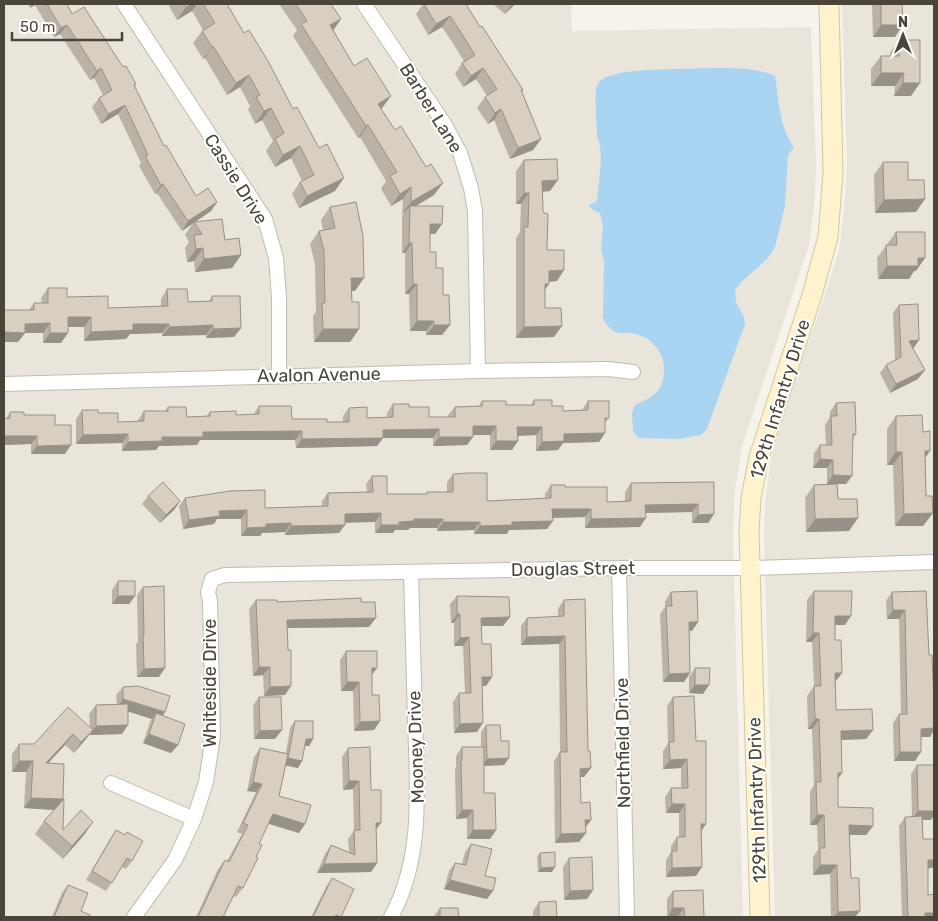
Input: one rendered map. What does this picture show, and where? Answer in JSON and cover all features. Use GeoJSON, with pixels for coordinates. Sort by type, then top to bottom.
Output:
{"type":"FeatureCollection","features":[{"type":"Feature","properties":{"kind":"street","name":"Cassie Drive"},"geometry":{"type":"LineString","coordinates":[[124,4],[265,219],[276,258],[279,298],[279,376]]}},
{"type":"Feature","properties":{"kind":"street","name":"Barber Lane"},"geometry":{"type":"LineString","coordinates":[[364,4],[445,125],[460,153],[471,188],[475,210],[478,372]]}},
{"type":"Feature","properties":{"kind":"street","name":"129th Infantry Drive"},"geometry":{"type":"LineString","coordinates":[[760,917],[749,531],[751,498],[759,457],[812,295],[828,237],[833,172],[829,4]]}},
{"type":"Feature","properties":{"kind":"street","name":"Avalon Avenue"},"geometry":{"type":"LineString","coordinates":[[4,384],[609,369],[633,372]]}},
{"type":"Feature","properties":{"kind":"street","name":"Douglas Street"},"geometry":{"type":"LineString","coordinates":[[212,579],[225,575],[619,568],[750,568],[934,562]]}},
{"type":"Feature","properties":{"kind":"street","name":"Northfield Drive"},"geometry":{"type":"LineString","coordinates":[[619,568],[627,917]]}},
{"type":"Feature","properties":{"kind":"street","name":"Mooney Drive"},"geometry":{"type":"LineString","coordinates":[[390,917],[400,900],[410,866],[418,818],[411,572]]}},
{"type":"Feature","properties":{"kind":"street","name":"Whiteside Drive"},"geometry":{"type":"LineString","coordinates":[[134,917],[175,860],[194,820],[206,782],[213,736],[210,601],[208,592],[212,579]]}},
{"type":"Feature","properties":{"kind":"street"},"geometry":{"type":"LineString","coordinates":[[111,783],[194,820]]}},
{"type":"Feature","properties":{"kind":"shaded area"},"geometry":{"type":"Polygon","coordinates":[[[4,4],[571,4],[572,31],[811,27],[816,166],[814,208],[809,245],[742,446],[735,489],[733,537],[743,917],[4,917],[4,4]]]}},
{"type":"Feature","properties":{"kind":"shaded area"},"geometry":{"type":"Polygon","coordinates":[[[842,4],[934,4],[934,917],[775,917],[764,537],[765,501],[771,458],[780,422],[839,250],[847,166],[842,4]]]}},
{"type":"Feature","properties":{"kind":"water"},"geometry":{"type":"Polygon","coordinates":[[[711,68],[753,70],[775,76],[782,122],[794,147],[788,155],[785,206],[775,247],[767,259],[740,283],[735,290],[736,302],[744,317],[745,324],[707,429],[701,435],[677,439],[639,438],[633,431],[632,414],[634,406],[652,396],[659,389],[662,384],[664,364],[658,349],[649,340],[633,333],[615,332],[611,330],[603,318],[604,261],[601,249],[603,228],[600,213],[593,210],[589,205],[597,201],[600,168],[601,151],[597,136],[596,90],[601,80],[619,73],[643,70],[711,68]]]}},
{"type":"Feature","properties":{"kind":"building"},"geometry":{"type":"Polygon","coordinates":[[[47,4],[67,4],[72,14],[84,7],[123,67],[126,66],[164,146],[166,145],[196,196],[208,188],[217,202],[188,221],[163,184],[161,185],[145,156],[148,155],[125,105],[108,114],[99,98],[112,90],[101,68],[97,71],[67,25],[61,28],[47,4]]]}},
{"type":"Feature","properties":{"kind":"building"},"geometry":{"type":"Polygon","coordinates":[[[203,4],[227,4],[244,33],[249,30],[268,61],[293,109],[297,107],[319,148],[327,144],[344,178],[307,196],[300,182],[314,175],[300,146],[283,155],[275,139],[284,133],[271,108],[264,111],[256,97],[260,95],[249,75],[236,83],[202,31],[215,23],[203,4]]]}},
{"type":"Feature","properties":{"kind":"building"},"geometry":{"type":"Polygon","coordinates":[[[296,4],[331,4],[341,19],[330,25],[354,66],[367,58],[391,96],[378,104],[395,130],[401,126],[426,167],[431,164],[443,183],[411,202],[411,187],[400,194],[390,176],[397,172],[301,24],[307,21],[296,4]]]}},
{"type":"Feature","properties":{"kind":"building"},"geometry":{"type":"Polygon","coordinates":[[[424,4],[466,4],[523,90],[521,90],[541,139],[518,148],[501,109],[495,113],[485,97],[497,89],[483,68],[471,76],[462,63],[475,55],[460,31],[450,16],[436,24],[424,4]]]}},
{"type":"Feature","properties":{"kind":"building"},"geometry":{"type":"Polygon","coordinates":[[[881,4],[902,4],[903,25],[881,25],[881,4]]]}},
{"type":"Feature","properties":{"kind":"building"},"geometry":{"type":"Polygon","coordinates":[[[899,40],[920,40],[920,83],[903,83],[904,73],[881,73],[881,56],[899,56],[899,40]]]}},
{"type":"Feature","properties":{"kind":"building"},"geometry":{"type":"Polygon","coordinates":[[[557,159],[558,180],[542,181],[543,210],[544,213],[548,214],[547,250],[564,250],[564,270],[549,271],[549,284],[545,284],[545,308],[561,308],[562,326],[524,327],[524,227],[528,227],[529,193],[524,193],[524,160],[557,159]]]}},
{"type":"Feature","properties":{"kind":"building"},"geometry":{"type":"Polygon","coordinates":[[[883,162],[908,162],[908,180],[924,180],[925,199],[884,200],[883,162]]]}},
{"type":"Feature","properties":{"kind":"building"},"geometry":{"type":"Polygon","coordinates":[[[356,202],[363,236],[364,278],[351,278],[352,302],[359,302],[359,329],[323,329],[322,303],[325,303],[324,251],[319,231],[335,228],[330,207],[356,202]]]}},
{"type":"Feature","properties":{"kind":"building"},"geometry":{"type":"Polygon","coordinates":[[[410,206],[443,206],[442,224],[430,224],[430,252],[436,252],[436,268],[443,268],[443,295],[449,295],[450,325],[434,325],[434,321],[417,321],[417,284],[413,284],[412,243],[409,243],[410,206]]]}},
{"type":"Feature","properties":{"kind":"building"},"geometry":{"type":"Polygon","coordinates":[[[222,219],[225,240],[239,238],[241,255],[204,259],[203,248],[196,249],[194,235],[202,234],[194,222],[222,219]]]}},
{"type":"Feature","properties":{"kind":"building"},"geometry":{"type":"Polygon","coordinates":[[[896,232],[925,232],[925,258],[918,258],[918,266],[887,266],[886,245],[897,245],[896,232]]]}},
{"type":"Feature","properties":{"kind":"building"},"geometry":{"type":"Polygon","coordinates":[[[48,288],[67,288],[67,297],[108,296],[108,308],[168,306],[167,289],[187,289],[188,302],[212,301],[212,296],[240,296],[241,328],[213,329],[213,325],[169,327],[169,324],[133,324],[133,330],[91,332],[91,317],[68,317],[68,333],[50,333],[50,323],[25,324],[25,333],[4,332],[4,310],[34,310],[34,303],[48,303],[48,288]]]}},
{"type":"Feature","properties":{"kind":"building"},"geometry":{"type":"Polygon","coordinates":[[[918,304],[919,340],[909,341],[925,370],[896,384],[886,365],[901,357],[899,305],[918,304]]]}},
{"type":"Feature","properties":{"kind":"building"},"geometry":{"type":"Polygon","coordinates":[[[534,400],[552,400],[552,406],[563,406],[563,411],[588,410],[588,401],[609,401],[609,418],[605,418],[605,433],[564,434],[564,441],[542,442],[542,427],[517,427],[518,441],[496,441],[496,426],[473,426],[473,437],[439,437],[439,429],[383,430],[383,438],[302,439],[302,431],[203,432],[203,437],[162,437],[162,441],[128,442],[128,434],[83,435],[82,410],[98,410],[98,413],[118,413],[118,422],[144,421],[144,411],[168,411],[168,407],[186,407],[187,417],[210,416],[210,412],[236,411],[236,415],[259,414],[259,406],[291,406],[292,419],[327,419],[327,422],[349,422],[349,408],[367,407],[367,418],[393,417],[393,404],[409,404],[409,407],[429,407],[429,417],[455,417],[455,407],[482,406],[482,401],[506,401],[506,405],[534,405],[534,400]]]}},
{"type":"Feature","properties":{"kind":"building"},"geometry":{"type":"Polygon","coordinates":[[[855,402],[856,434],[853,434],[852,476],[833,475],[833,460],[820,459],[820,445],[832,445],[831,416],[837,416],[836,403],[855,402]]]}},
{"type":"Feature","properties":{"kind":"building"},"geometry":{"type":"Polygon","coordinates":[[[10,412],[24,412],[24,415],[55,415],[55,425],[71,425],[71,445],[37,446],[37,436],[4,436],[4,419],[10,418],[10,412]]]}},
{"type":"Feature","properties":{"kind":"building"},"geometry":{"type":"Polygon","coordinates":[[[922,415],[923,432],[930,431],[930,451],[925,451],[926,496],[932,496],[933,513],[904,514],[902,452],[896,452],[896,416],[922,415]]]}},
{"type":"Feature","properties":{"kind":"building"},"geometry":{"type":"Polygon","coordinates":[[[487,473],[487,501],[551,498],[551,485],[565,485],[565,487],[607,487],[607,502],[631,501],[631,483],[714,482],[714,514],[698,515],[698,504],[645,505],[646,518],[591,519],[591,509],[552,509],[553,521],[512,522],[512,525],[480,526],[480,522],[443,522],[443,519],[414,519],[414,521],[399,522],[399,525],[381,525],[381,513],[345,514],[345,525],[291,526],[291,523],[266,524],[266,527],[247,528],[247,510],[219,511],[220,516],[189,520],[185,498],[230,491],[265,490],[265,508],[328,506],[328,493],[373,492],[372,476],[387,476],[387,494],[427,494],[427,492],[453,492],[453,474],[487,473]]]}},
{"type":"Feature","properties":{"kind":"building"},"geometry":{"type":"Polygon","coordinates":[[[163,482],[180,501],[166,515],[148,496],[163,482]]]}},
{"type":"Feature","properties":{"kind":"building"},"geometry":{"type":"Polygon","coordinates":[[[837,484],[838,499],[857,499],[858,518],[815,519],[814,485],[837,484]]]}},
{"type":"Feature","properties":{"kind":"building"},"geometry":{"type":"Polygon","coordinates":[[[118,581],[135,581],[135,596],[118,596],[118,581]]]}},
{"type":"Feature","properties":{"kind":"building"},"geometry":{"type":"Polygon","coordinates":[[[164,586],[165,668],[144,669],[143,587],[164,586]]]}},
{"type":"Feature","properties":{"kind":"building"},"geometry":{"type":"Polygon","coordinates":[[[697,591],[698,622],[689,622],[690,673],[669,674],[666,606],[672,606],[671,592],[697,591]]]}},
{"type":"Feature","properties":{"kind":"building"},"geometry":{"type":"Polygon","coordinates":[[[814,591],[852,591],[851,616],[835,616],[835,640],[841,640],[842,673],[835,673],[836,710],[872,709],[873,730],[841,731],[842,773],[838,773],[838,807],[873,808],[873,826],[849,825],[851,878],[859,878],[860,911],[838,912],[837,865],[820,865],[820,848],[825,848],[824,815],[817,815],[816,782],[821,782],[819,719],[815,719],[814,686],[821,686],[819,633],[813,633],[814,591]]]}},
{"type":"Feature","properties":{"kind":"building"},"geometry":{"type":"Polygon","coordinates":[[[926,591],[929,655],[932,655],[934,728],[921,729],[921,752],[900,752],[899,714],[907,714],[905,610],[893,610],[892,592],[926,591]]]}},
{"type":"Feature","properties":{"kind":"building"},"geometry":{"type":"Polygon","coordinates":[[[457,596],[509,597],[510,617],[481,618],[482,644],[491,644],[492,677],[482,677],[483,723],[460,724],[459,693],[471,693],[469,637],[460,638],[460,614],[457,614],[457,596]]]}},
{"type":"Feature","properties":{"kind":"building"},"geometry":{"type":"Polygon","coordinates":[[[361,598],[361,602],[375,602],[376,618],[287,620],[288,650],[291,650],[291,686],[270,687],[270,667],[259,667],[256,600],[277,600],[277,602],[361,598]]]}},
{"type":"Feature","properties":{"kind":"building"},"geometry":{"type":"Polygon","coordinates":[[[585,599],[588,751],[590,751],[591,768],[580,769],[581,803],[590,802],[591,820],[585,820],[586,833],[561,834],[560,752],[567,752],[565,636],[527,637],[527,618],[564,616],[564,600],[585,599]]]}},
{"type":"Feature","properties":{"kind":"building"},"geometry":{"type":"Polygon","coordinates":[[[346,651],[377,651],[377,668],[372,668],[372,695],[379,695],[380,721],[360,722],[359,682],[347,682],[346,651]]]}},
{"type":"Feature","properties":{"kind":"building"},"geometry":{"type":"Polygon","coordinates":[[[695,668],[710,668],[709,685],[695,685],[695,668]]]}},
{"type":"Feature","properties":{"kind":"building"},"geometry":{"type":"Polygon","coordinates":[[[138,686],[170,696],[165,712],[123,699],[123,687],[138,686]]]}},
{"type":"Feature","properties":{"kind":"building"},"geometry":{"type":"Polygon","coordinates":[[[694,696],[696,741],[706,741],[706,824],[701,824],[702,867],[672,868],[672,851],[677,851],[677,837],[685,837],[685,804],[672,804],[671,788],[688,788],[687,759],[670,760],[669,742],[674,742],[673,697],[694,696]]]}},
{"type":"Feature","properties":{"kind":"building"},"geometry":{"type":"Polygon","coordinates":[[[259,697],[281,697],[282,730],[260,731],[259,697]]]}},
{"type":"Feature","properties":{"kind":"building"},"geometry":{"type":"Polygon","coordinates":[[[128,704],[128,725],[96,726],[96,705],[128,704]]]}},
{"type":"Feature","properties":{"kind":"building"},"geometry":{"type":"Polygon","coordinates":[[[68,707],[93,730],[81,742],[73,734],[46,763],[64,764],[63,799],[31,798],[33,761],[19,761],[19,744],[34,744],[68,707]]]}},
{"type":"Feature","properties":{"kind":"building"},"geometry":{"type":"Polygon","coordinates":[[[156,713],[185,724],[178,745],[149,734],[156,713]]]}},
{"type":"Feature","properties":{"kind":"building"},"geometry":{"type":"Polygon","coordinates":[[[295,721],[313,721],[313,739],[306,739],[302,761],[288,758],[295,721]]]}},
{"type":"Feature","properties":{"kind":"building"},"geometry":{"type":"Polygon","coordinates":[[[486,725],[500,725],[501,741],[509,741],[509,758],[487,759],[486,725]]]}},
{"type":"Feature","properties":{"kind":"building"},"geometry":{"type":"Polygon","coordinates":[[[370,747],[371,790],[381,790],[381,823],[376,823],[377,863],[324,864],[331,845],[355,855],[354,830],[360,830],[359,781],[349,781],[348,748],[370,747]]]}},
{"type":"Feature","properties":{"kind":"building"},"geometry":{"type":"Polygon","coordinates":[[[462,747],[484,747],[484,793],[495,793],[496,830],[473,830],[473,810],[462,810],[462,747]]]}},
{"type":"Feature","properties":{"kind":"building"},"geometry":{"type":"Polygon","coordinates":[[[260,748],[288,754],[279,796],[311,805],[305,824],[273,814],[259,844],[262,845],[256,857],[258,858],[243,888],[238,886],[223,917],[198,917],[225,860],[229,862],[248,825],[243,823],[262,784],[253,782],[260,748]]]}},
{"type":"Feature","properties":{"kind":"building"},"geometry":{"type":"Polygon","coordinates":[[[917,765],[934,765],[934,811],[918,811],[917,765]]]}},
{"type":"Feature","properties":{"kind":"building"},"geometry":{"type":"Polygon","coordinates":[[[64,799],[63,830],[81,810],[93,822],[72,846],[44,821],[64,799]]]}},
{"type":"Feature","properties":{"kind":"building"},"geometry":{"type":"Polygon","coordinates":[[[922,816],[923,839],[934,839],[934,860],[928,860],[928,895],[934,894],[934,913],[925,913],[925,917],[908,917],[905,817],[922,816]]]}},
{"type":"Feature","properties":{"kind":"building"},"geometry":{"type":"Polygon","coordinates":[[[116,830],[125,835],[127,832],[143,841],[132,861],[127,858],[112,883],[92,871],[116,830]]]}},
{"type":"Feature","properties":{"kind":"building"},"geometry":{"type":"Polygon","coordinates":[[[471,844],[492,849],[485,876],[496,878],[493,891],[450,880],[455,863],[466,865],[471,844]]]}},
{"type":"Feature","properties":{"kind":"building"},"geometry":{"type":"Polygon","coordinates":[[[555,852],[555,867],[541,868],[540,853],[555,852]]]}},
{"type":"Feature","properties":{"kind":"building"},"geometry":{"type":"Polygon","coordinates":[[[592,857],[593,890],[570,891],[569,858],[592,857]]]}},
{"type":"Feature","properties":{"kind":"building"},"geometry":{"type":"Polygon","coordinates":[[[332,878],[354,889],[341,917],[336,915],[335,917],[313,917],[332,878]]]}},
{"type":"Feature","properties":{"kind":"building"},"geometry":{"type":"Polygon","coordinates":[[[68,885],[88,893],[81,911],[90,915],[90,917],[54,917],[68,885]]]}},
{"type":"Feature","properties":{"kind":"building"},"geometry":{"type":"Polygon","coordinates":[[[703,890],[704,917],[685,917],[684,908],[673,908],[673,891],[703,890]]]}},
{"type":"Feature","properties":{"kind":"building"},"geometry":{"type":"Polygon","coordinates":[[[556,901],[557,917],[539,917],[539,902],[556,901]]]}},
{"type":"Feature","properties":{"kind":"building"},"geometry":{"type":"Polygon","coordinates":[[[440,908],[458,908],[459,917],[440,917],[440,908]]]}}]}
